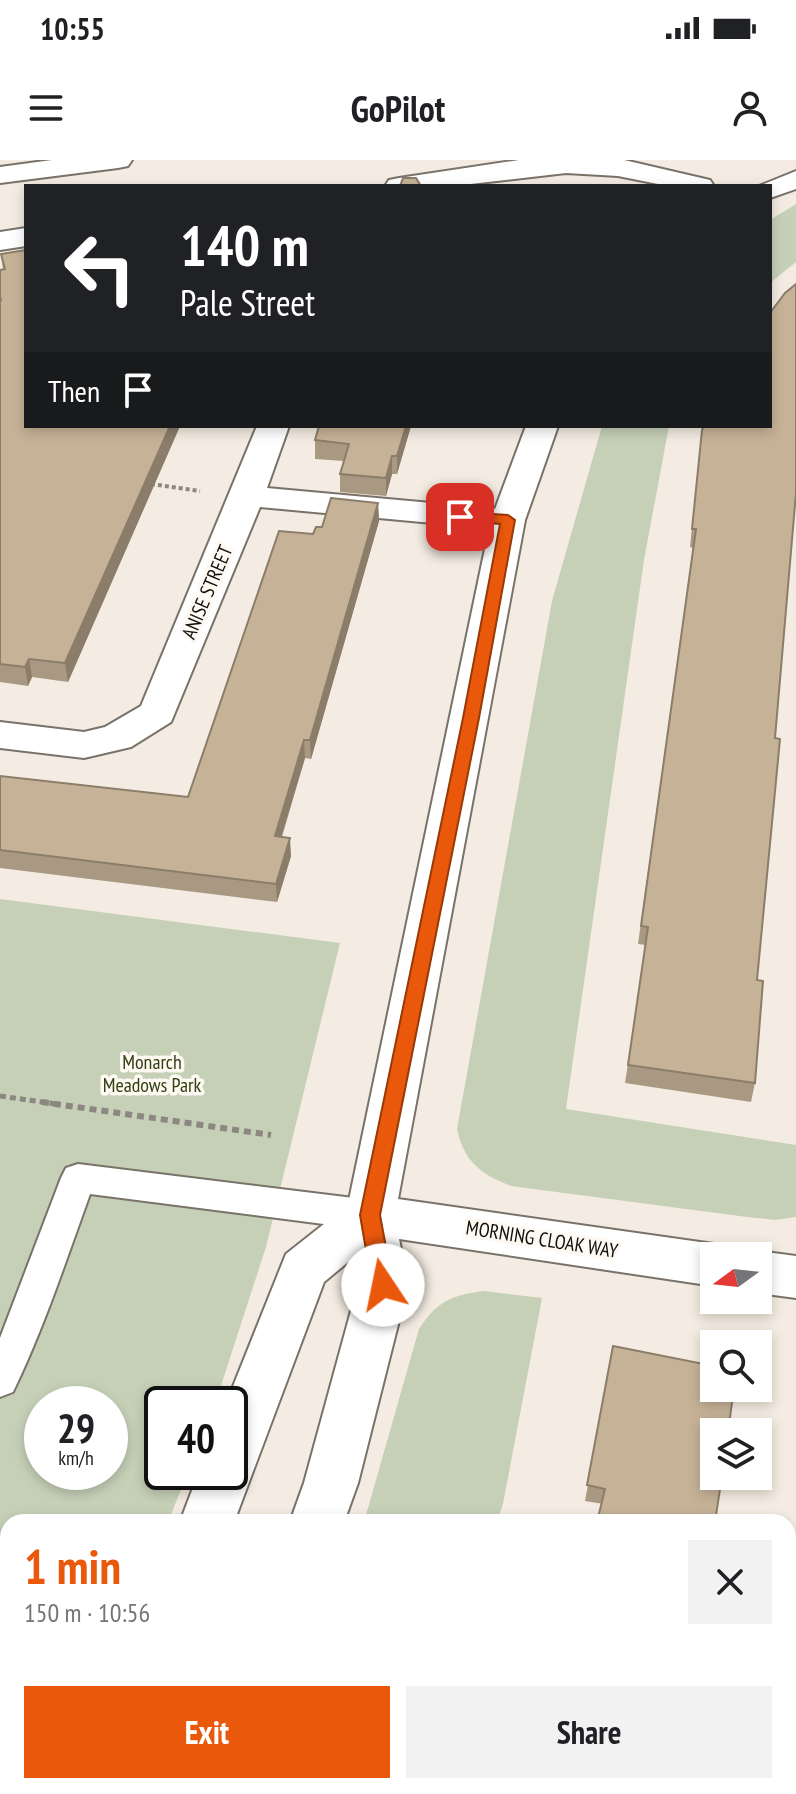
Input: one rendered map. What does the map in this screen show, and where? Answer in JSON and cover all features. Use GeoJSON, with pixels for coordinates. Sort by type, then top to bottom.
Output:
{"type":"FeatureCollection","features":[{"type":"Feature","properties":{"kind":"main road"},"geometry":{"type":"LineString","coordinates":[[0,175],[118,160]]}},
{"type":"Feature","properties":{"kind":"main road"},"geometry":{"type":"LineString","coordinates":[[413,184],[520,169],[590,165],[645,172],[692,184]]}},
{"type":"Feature","properties":{"kind":"main road"},"geometry":{"type":"LineString","coordinates":[[772,189],[796,179]]}},
{"type":"Feature","properties":{"kind":"main road"},"geometry":{"type":"LineString","coordinates":[[0,241],[24,237]]}},
{"type":"Feature","properties":{"kind":"main road","name":"ANISE STREET"},"geometry":{"type":"LineString","coordinates":[[0,735],[84,745],[117,738],[157,713],[272,428]]}},
{"type":"Feature","properties":{"kind":"main road"},"geometry":{"type":"LineString","coordinates":[[320,1514],[331,1483],[383,1285],[370,1215],[508,520],[541,428]]}},
{"type":"Feature","properties":{"kind":"main road"},"geometry":{"type":"LineString","coordinates":[[247,496],[508,520]]}},
{"type":"Feature","properties":{"kind":"main road"},"geometry":{"type":"LineString","coordinates":[[248,1415],[304,1269],[370,1215]]}},
{"type":"Feature","properties":{"kind":"main road","name":"MORNING CLOAK WAY"},"geometry":{"type":"LineString","coordinates":[[370,1215],[700,1263]]}},
{"type":"Feature","properties":{"kind":"main road"},"geometry":{"type":"LineString","coordinates":[[772,1274],[796,1277]]}},
{"type":"Feature","properties":{"kind":"main road"},"geometry":{"type":"LineString","coordinates":[[210,1514],[219,1490]]}},
{"type":"Feature","properties":{"kind":"lane"},"geometry":{"type":"LineString","coordinates":[[0,1380],[24,1326],[78,1178],[370,1215]]}},
{"type":"Feature","properties":{"kind":"path"},"geometry":{"type":"LineString","coordinates":[[138,483],[201,491]]}},
{"type":"Feature","properties":{"kind":"path"},"geometry":{"type":"LineString","coordinates":[[0,1096],[271,1135]]}},
{"type":"Feature","properties":{"kind":"green space"},"geometry":{"type":"Polygon","coordinates":[[[796,204],[796,262],[772,281],[772,219],[796,204]]]}},
{"type":"Feature","properties":{"kind":"green space"},"geometry":{"type":"Polygon","coordinates":[[[601,428],[669,428],[644,560],[566,1109],[796,1145],[796,1217],[775,1220],[747,1217],[511,1186],[490,1177],[475,1165],[460,1140],[457,1129],[552,601],[601,428]]]}},
{"type":"Feature","properties":{"kind":"green space","name":"Monarch Meadows Park"},"geometry":{"type":"Polygon","coordinates":[[[0,899],[340,943],[266,1247],[221,1386],[144,1386],[144,1490],[181,1490],[171,1514],[0,1514],[0,899]]]}},
{"type":"Feature","properties":{"kind":"green space"},"geometry":{"type":"Polygon","coordinates":[[[484,1291],[542,1298],[500,1514],[366,1514],[419,1329],[439,1306],[463,1295],[484,1291]]]}},
{"type":"Feature","properties":{"kind":"building"},"geometry":{"type":"Polygon","coordinates":[[[403,178],[416,178],[420,184],[401,184],[403,178]]]}},
{"type":"Feature","properties":{"kind":"building"},"geometry":{"type":"Polygon","coordinates":[[[24,250],[24,428],[169,428],[65,663],[29,659],[25,667],[0,664],[0,270],[5,269],[1,254],[24,250]]]}},
{"type":"Feature","properties":{"kind":"building"},"geometry":{"type":"Polygon","coordinates":[[[796,284],[796,493],[775,738],[780,739],[757,980],[763,981],[755,1083],[628,1065],[648,927],[641,926],[696,529],[692,529],[702,430],[772,428],[772,310],[796,284]]]}},
{"type":"Feature","properties":{"kind":"building"},"geometry":{"type":"Polygon","coordinates":[[[318,428],[405,428],[386,478],[340,474],[349,444],[315,440],[318,428]]]}},
{"type":"Feature","properties":{"kind":"building"},"geometry":{"type":"Polygon","coordinates":[[[331,498],[378,503],[310,740],[304,740],[275,836],[290,838],[276,884],[0,850],[0,776],[188,797],[279,531],[313,534],[316,527],[322,527],[331,498]]]}},
{"type":"Feature","properties":{"kind":"building"},"geometry":{"type":"Polygon","coordinates":[[[613,1346],[700,1363],[700,1402],[732,1402],[730,1418],[700,1418],[700,1490],[720,1490],[716,1514],[599,1514],[605,1489],[587,1485],[613,1346]]]}},
{"type":"Feature","properties":{"kind":"route"},"geometry":{"type":"LineString","coordinates":[[383,1285],[370,1215],[508,520],[460,517]]}}]}
